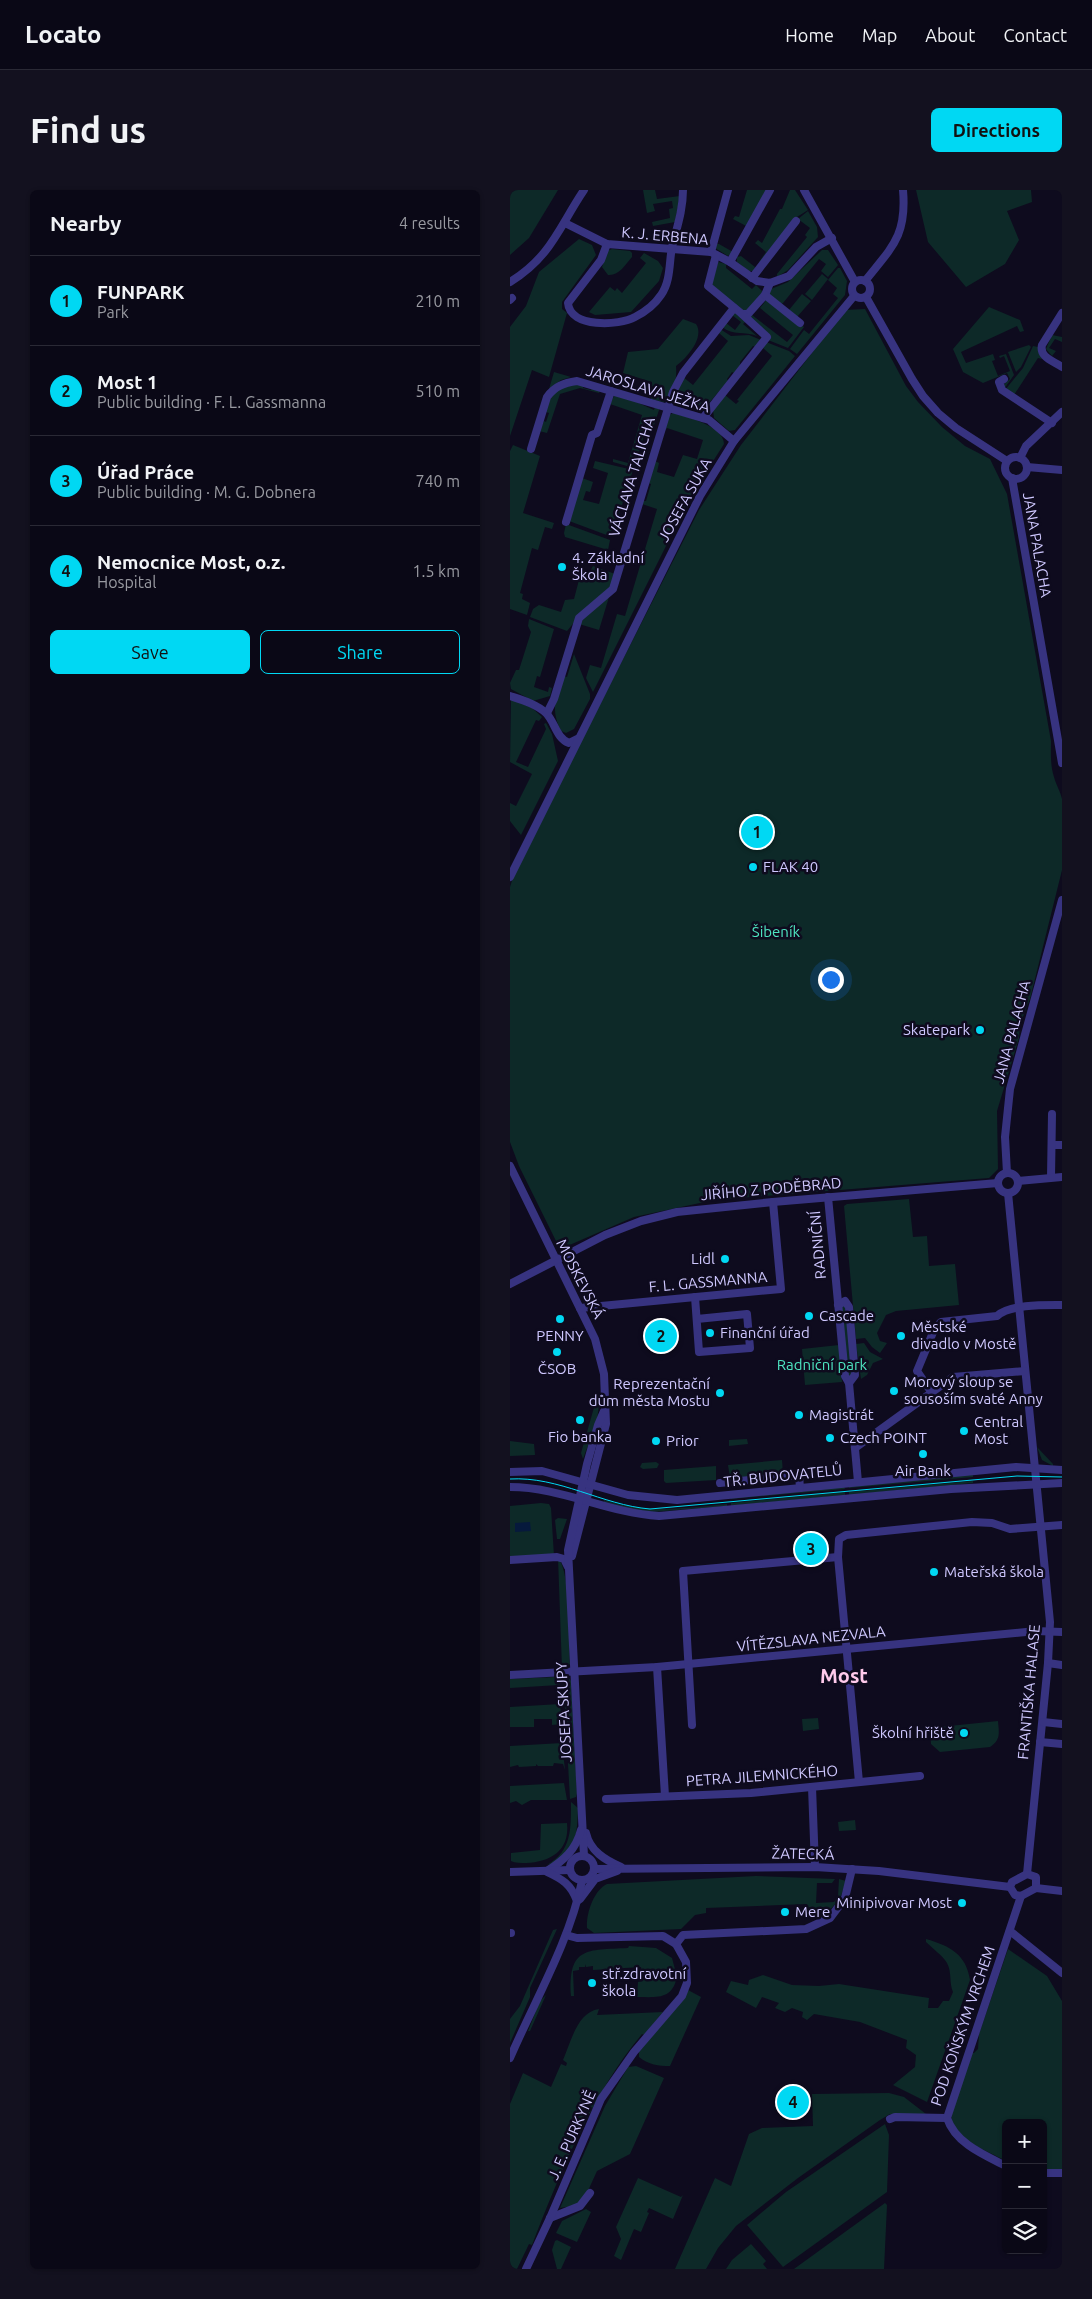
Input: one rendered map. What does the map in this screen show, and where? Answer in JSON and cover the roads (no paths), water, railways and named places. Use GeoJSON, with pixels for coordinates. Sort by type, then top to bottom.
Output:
{"type":"FeatureCollection","features":[{"type":"Feature","properties":{"kind":"street"},"geometry":{"type":"LineString","coordinates":[[510,282],[540,259],[565,223],[584,190]]}},
{"type":"Feature","properties":{"kind":"street"},"geometry":{"type":"LineString","coordinates":[[607,244],[601,260],[568,302],[570,310],[586,322],[595,324],[634,318],[651,306],[662,294],[669,274],[672,248],[680,220],[683,190]]}},
{"type":"Feature","properties":{"kind":"street"},"geometry":{"type":"LineString","coordinates":[[703,418],[767,337],[708,286],[713,254],[728,190]]}},
{"type":"Feature","properties":{"kind":"street"},"geometry":{"type":"LineString","coordinates":[[730,262],[770,190]]}},
{"type":"Feature","properties":{"kind":"street"},"geometry":{"type":"LineString","coordinates":[[804,190],[855,282]]}},
{"type":"Feature","properties":{"kind":"street"},"geometry":{"type":"LineString","coordinates":[[855,282],[865,281],[899,235],[904,217],[903,190]]}},
{"type":"Feature","properties":{"kind":"street"},"geometry":{"type":"LineString","coordinates":[[752,278],[796,221]]}},
{"type":"Feature","properties":{"kind":"street","name":"K. J. ERBENA"},"geometry":{"type":"LineString","coordinates":[[565,223],[607,244],[619,247],[672,248],[713,254],[730,262],[757,281],[770,283]]}},
{"type":"Feature","properties":{"kind":"street"},"geometry":{"type":"LineString","coordinates":[[742,314],[748,314],[765,295],[770,283],[789,276],[816,247],[832,238]]}},
{"type":"Feature","properties":{"kind":"street"},"geometry":{"type":"LineString","coordinates":[[855,282],[852,287],[854,296],[860,298],[866,297],[869,293],[870,288],[865,281]]}},
{"type":"Feature","properties":{"kind":"street"},"geometry":{"type":"LineString","coordinates":[[765,295],[800,323]]}},
{"type":"Feature","properties":{"kind":"street","name":"JOSEFA SUKA"},"geometry":{"type":"LineString","coordinates":[[510,877],[700,496],[734,441],[854,296]]}},
{"type":"Feature","properties":{"kind":"street"},"geometry":{"type":"LineString","coordinates":[[866,297],[923,396],[956,428],[1007,461],[1013,457],[1020,458],[1024,461],[1026,467],[1062,470]]}},
{"type":"Feature","properties":{"kind":"street","name":"VÁCLAVA TALICHA"},"geometry":{"type":"LineString","coordinates":[[548,716],[579,618],[613,589],[673,392],[683,373],[734,308]]}},
{"type":"Feature","properties":{"kind":"street"},"geometry":{"type":"LineString","coordinates":[[1062,313],[1042,345],[1041,350],[1043,355],[1062,367]]}},
{"type":"Feature","properties":{"kind":"street"},"geometry":{"type":"LineString","coordinates":[[1004,379],[999,382],[1002,390],[1052,423]]}},
{"type":"Feature","properties":{"kind":"street","name":"JAROSLAVA JEŽKA"},"geometry":{"type":"LineString","coordinates":[[532,449],[544,405],[551,391],[564,383],[577,381],[709,420],[734,441]]}},
{"type":"Feature","properties":{"kind":"street"},"geometry":{"type":"LineString","coordinates":[[566,522],[592,435],[597,433],[611,391]]}},
{"type":"Feature","properties":{"kind":"street"},"geometry":{"type":"LineString","coordinates":[[1020,458],[1026,446],[1062,412]]}},
{"type":"Feature","properties":{"kind":"street","name":"JANA PALACHA"},"geometry":{"type":"LineString","coordinates":[[1007,461],[1005,471],[1012,478],[1062,763]]}},
{"type":"Feature","properties":{"kind":"street","name":"JANA PALACHA"},"geometry":{"type":"LineString","coordinates":[[1012,478],[1022,477],[1026,467]]}},
{"type":"Feature","properties":{"kind":"street"},"geometry":{"type":"LineString","coordinates":[[510,696],[528,702],[548,716],[564,741],[571,743],[578,738]]}},
{"type":"Feature","properties":{"kind":"street"},"geometry":{"type":"LineString","coordinates":[[548,716],[559,742],[571,752]]}},
{"type":"Feature","properties":{"kind":"street","name":"JANA PALACHA"},"geometry":{"type":"LineString","coordinates":[[1007,1173],[1005,1137],[1010,1089],[1062,900]]}},
{"type":"Feature","properties":{"kind":"street"},"geometry":{"type":"LineString","coordinates":[[1051,1177],[1052,1114]]}},
{"type":"Feature","properties":{"kind":"street"},"geometry":{"type":"LineString","coordinates":[[1052,1145],[1062,1145]]}},
{"type":"Feature","properties":{"kind":"street","name":"MOSKEVSKÁ"},"geometry":{"type":"LineString","coordinates":[[510,1166],[555,1261],[595,1339],[602,1362],[606,1424],[593,1473],[586,1484]]}},
{"type":"Feature","properties":{"kind":"street"},"geometry":{"type":"LineString","coordinates":[[1007,1173],[1013,1174],[1018,1181],[1016,1189],[1008,1193],[1002,1191],[998,1183],[1000,1178],[1007,1173]]}},
{"type":"Feature","properties":{"kind":"street"},"geometry":{"type":"LineString","coordinates":[[1018,1181],[1062,1177]]}},
{"type":"Feature","properties":{"kind":"street","name":"JIŘÍHO Z PODĚBRAD"},"geometry":{"type":"LineString","coordinates":[[510,1284],[604,1235],[641,1221],[692,1210],[998,1183]]}},
{"type":"Feature","properties":{"kind":"street","name":"FRANTIŠKA HALASE"},"geometry":{"type":"LineString","coordinates":[[1008,1193],[1049,1631],[1048,1663],[1027,1874]]}},
{"type":"Feature","properties":{"kind":"street","name":"RADNIČNÍ"},"geometry":{"type":"LineString","coordinates":[[828,1197],[836,1290],[841,1303],[848,1307],[855,1375],[849,1384],[858,1482]]}},
{"type":"Feature","properties":{"kind":"street","name":"F. L. GASSMANNA"},"geometry":{"type":"LineString","coordinates":[[580,1308],[781,1289],[773,1202]]}},
{"type":"Feature","properties":{"kind":"street"},"geometry":{"type":"LineString","coordinates":[[695,1297],[699,1352],[750,1348],[747,1314],[697,1319]]}},
{"type":"Feature","properties":{"kind":"street"},"geometry":{"type":"LineString","coordinates":[[932,1393],[917,1370],[934,1330],[941,1322],[997,1316],[1003,1311],[1019,1308],[1062,1305]]}},
{"type":"Feature","properties":{"kind":"street"},"geometry":{"type":"LineString","coordinates":[[855,1448],[953,1377],[1025,1371]]}},
{"type":"Feature","properties":{"kind":"street","name":"MOSKEVSKÁ"},"geometry":{"type":"LineString","coordinates":[[586,1484],[586,1468],[598,1425],[604,1411]]}},
{"type":"Feature","properties":{"kind":"street","name":"TŘ. BUDOVATELŮ"},"geometry":{"type":"LineString","coordinates":[[510,1472],[542,1471],[603,1489],[648,1498],[677,1500],[1034,1467],[1062,1470]]}},
{"type":"Feature","properties":{"kind":"street"},"geometry":{"type":"LineString","coordinates":[[571,1478],[576,1478],[586,1468]]}},
{"type":"Feature","properties":{"kind":"street"},"geometry":{"type":"LineString","coordinates":[[593,1473],[603,1489]]}},
{"type":"Feature","properties":{"kind":"street"},"geometry":{"type":"LineString","coordinates":[[720,1483],[798,1475],[800,1488]]}},
{"type":"Feature","properties":{"kind":"street","name":"TŘ. BUDOVATELŮ"},"geometry":{"type":"LineString","coordinates":[[510,1487],[536,1488],[628,1512],[658,1516],[1035,1483],[1062,1483]]}},
{"type":"Feature","properties":{"kind":"street","name":"JOSEFA SKUPY"},"geometry":{"type":"LineString","coordinates":[[584,1856],[570,1569],[579,1513],[586,1484]]}},
{"type":"Feature","properties":{"kind":"street"},"geometry":{"type":"LineString","coordinates":[[566,1496],[579,1513],[597,1504]]}},
{"type":"Feature","properties":{"kind":"street"},"geometry":{"type":"LineString","coordinates":[[859,1782],[838,1557],[839,1538],[846,1535],[972,1522],[992,1523],[1010,1529],[1062,1526]]}},
{"type":"Feature","properties":{"kind":"street"},"geometry":{"type":"LineString","coordinates":[[510,1560],[557,1557],[564,1559],[570,1569]]}},
{"type":"Feature","properties":{"kind":"street"},"geometry":{"type":"LineString","coordinates":[[692,1725],[683,1571],[838,1557]]}},
{"type":"Feature","properties":{"kind":"street","name":"VÍTĚZSLAVA NEZVALA"},"geometry":{"type":"LineString","coordinates":[[510,1675],[688,1664],[1049,1631],[1062,1632]]}},
{"type":"Feature","properties":{"kind":"street"},"geometry":{"type":"LineString","coordinates":[[1048,1663],[1062,1666]]}},
{"type":"Feature","properties":{"kind":"street"},"geometry":{"type":"LineString","coordinates":[[658,1666],[665,1796]]}},
{"type":"Feature","properties":{"kind":"street"},"geometry":{"type":"LineString","coordinates":[[1042,1722],[1062,1724]]}},
{"type":"Feature","properties":{"kind":"street"},"geometry":{"type":"LineString","coordinates":[[1040,1742],[1062,1744]]}},
{"type":"Feature","properties":{"kind":"street","name":"PETRA JILEMNICKÉHO"},"geometry":{"type":"LineString","coordinates":[[606,1799],[751,1793],[920,1776]]}},
{"type":"Feature","properties":{"kind":"street"},"geometry":{"type":"LineString","coordinates":[[812,1787],[815,1867]]}},
{"type":"Feature","properties":{"kind":"street"},"geometry":{"type":"LineString","coordinates":[[583,1822],[588,1841],[597,1853],[623,1868]]}},
{"type":"Feature","properties":{"kind":"street"},"geometry":{"type":"LineString","coordinates":[[546,1871],[571,1852],[579,1840],[583,1822]]}},
{"type":"Feature","properties":{"kind":"street"},"geometry":{"type":"LineString","coordinates":[[584,1856],[593,1862],[594,1869],[592,1876],[582,1881],[572,1877],[570,1870],[573,1859],[584,1856]]}},
{"type":"Feature","properties":{"kind":"street","name":"ŽATECKÁ"},"geometry":{"type":"LineString","coordinates":[[594,1869],[815,1867],[852,1869],[1010,1886]]}},
{"type":"Feature","properties":{"kind":"street"},"geometry":{"type":"LineString","coordinates":[[578,1903],[595,1879],[623,1868]]}},
{"type":"Feature","properties":{"kind":"street"},"geometry":{"type":"LineString","coordinates":[[566,1935],[577,1938],[663,1936],[806,1929],[830,1918],[846,1898],[852,1869]]}},
{"type":"Feature","properties":{"kind":"street"},"geometry":{"type":"LineString","coordinates":[[510,1872],[570,1870]]}},
{"type":"Feature","properties":{"kind":"street"},"geometry":{"type":"LineString","coordinates":[[546,1871],[563,1879],[569,1885],[578,1903]]}},
{"type":"Feature","properties":{"kind":"street"},"geometry":{"type":"LineString","coordinates":[[1036,1888],[1036,1876],[1027,1874],[1016,1877],[1010,1886],[1012,1892],[1021,1896],[1036,1888],[1062,1891]]}},
{"type":"Feature","properties":{"kind":"street"},"geometry":{"type":"LineString","coordinates":[[510,2058],[566,1935],[578,1903],[582,1881]]}},
{"type":"Feature","properties":{"kind":"street","name":"POD KOŇSKÝM VRCHEM"},"geometry":{"type":"LineString","coordinates":[[1003,2164],[958,2138],[950,2130],[947,2118],[1021,1896]]}},
{"type":"Feature","properties":{"kind":"street"},"geometry":{"type":"LineString","coordinates":[[1010,1931],[1062,1973]]}},
{"type":"Feature","properties":{"kind":"street"},"geometry":{"type":"LineString","coordinates":[[663,1936],[676,1944],[683,1935]]}},
{"type":"Feature","properties":{"kind":"street","name":"J. E. PURKYNĚ"},"geometry":{"type":"LineString","coordinates":[[526,2269],[601,2098],[630,2057],[682,1996],[687,1983],[686,1962],[676,1944]]}},
{"type":"Feature","properties":{"kind":"street"},"geometry":{"type":"LineString","coordinates":[[890,2119],[947,2118]]}},
{"type":"Feature","properties":{"kind":"street"},"geometry":{"type":"LineString","coordinates":[[1047,2173],[1062,2173]]}},
{"type":"Feature","properties":{"kind":"street"},"geometry":{"type":"LineString","coordinates":[[550,2218],[580,2206],[590,2194]]}},
{"type":"Feature","properties":{"kind":"water"},"geometry":{"type":"Polygon","coordinates":[[[530,1522],[531,1531],[515,1532],[515,1523],[530,1522]]]}},
{"type":"Feature","properties":{"kind":"tram line"},"geometry":{"type":"LineString","coordinates":[[510,1479],[546,1482],[615,1502],[650,1509],[1017,1476],[1062,1477]]}},
{"type":"Feature","properties":{"kind":"place","name":"4. Základní Škola"},"geometry":{"type":"Point","coordinates":[562,567]}},
{"type":"Feature","properties":{"kind":"place","name":"FUNPARK"},"geometry":{"type":"Point","coordinates":[757,832]}},
{"type":"Feature","properties":{"kind":"place","name":"FLAK 40"},"geometry":{"type":"Point","coordinates":[753,867]}},
{"type":"Feature","properties":{"kind":"place","name":"Skatepark"},"geometry":{"type":"Point","coordinates":[980,1030]}},
{"type":"Feature","properties":{"kind":"place","name":"Lidl"},"geometry":{"type":"Point","coordinates":[725,1259]}},
{"type":"Feature","properties":{"kind":"place","name":"Cascade"},"geometry":{"type":"Point","coordinates":[809,1316]}},
{"type":"Feature","properties":{"kind":"place","name":"PENNY"},"geometry":{"type":"Point","coordinates":[560,1319]}},
{"type":"Feature","properties":{"kind":"place","name":"Finanční úřad"},"geometry":{"type":"Point","coordinates":[710,1333]}},
{"type":"Feature","properties":{"kind":"place","name":"Most 1"},"geometry":{"type":"Point","coordinates":[661,1336]}},
{"type":"Feature","properties":{"kind":"place","name":"Městské divadlo v Mostě"},"geometry":{"type":"Point","coordinates":[901,1336]}},
{"type":"Feature","properties":{"kind":"place","name":"ČSOB"},"geometry":{"type":"Point","coordinates":[557,1352]}},
{"type":"Feature","properties":{"kind":"place","name":"Morový sloup se sousoším svaté Anny"},"geometry":{"type":"Point","coordinates":[894,1391]}},
{"type":"Feature","properties":{"kind":"place","name":"Reprezentační dům města Mostu"},"geometry":{"type":"Point","coordinates":[720,1393]}},
{"type":"Feature","properties":{"kind":"place","name":"Magistrát"},"geometry":{"type":"Point","coordinates":[799,1415]}},
{"type":"Feature","properties":{"kind":"place","name":"Fio banka"},"geometry":{"type":"Point","coordinates":[580,1420]}},
{"type":"Feature","properties":{"kind":"place","name":"Central Most"},"geometry":{"type":"Point","coordinates":[964,1431]}},
{"type":"Feature","properties":{"kind":"place","name":"Czech POINT"},"geometry":{"type":"Point","coordinates":[830,1438]}},
{"type":"Feature","properties":{"kind":"place","name":"Prior"},"geometry":{"type":"Point","coordinates":[656,1441]}},
{"type":"Feature","properties":{"kind":"place","name":"Air Bank"},"geometry":{"type":"Point","coordinates":[923,1454]}},
{"type":"Feature","properties":{"kind":"place","name":"Úřad Práce"},"geometry":{"type":"Point","coordinates":[811,1549]}},
{"type":"Feature","properties":{"kind":"place","name":"Mateřská škola"},"geometry":{"type":"Point","coordinates":[934,1572]}},
{"type":"Feature","properties":{"kind":"place","name":"Školní hřiště"},"geometry":{"type":"Point","coordinates":[964,1733]}},
{"type":"Feature","properties":{"kind":"place","name":"Minipivovar Most"},"geometry":{"type":"Point","coordinates":[962,1903]}},
{"type":"Feature","properties":{"kind":"place","name":"Mere"},"geometry":{"type":"Point","coordinates":[785,1912]}},
{"type":"Feature","properties":{"kind":"place","name":"stř.zdravotní škola"},"geometry":{"type":"Point","coordinates":[592,1983]}},
{"type":"Feature","properties":{"kind":"place","name":"Nemocnice Most, o.z."},"geometry":{"type":"Point","coordinates":[793,2102]}},
{"type":"Feature","properties":{"kind":"district","name":"Most"},"geometry":{"type":"Point","coordinates":[844,1676]}},
{"type":"Feature","properties":{"kind":"park label","name":"Šibeník"},"geometry":{"type":"Point","coordinates":[776,932]}},
{"type":"Feature","properties":{"kind":"park label","name":"Radniční park"},"geometry":{"type":"Point","coordinates":[822,1365]}}]}
